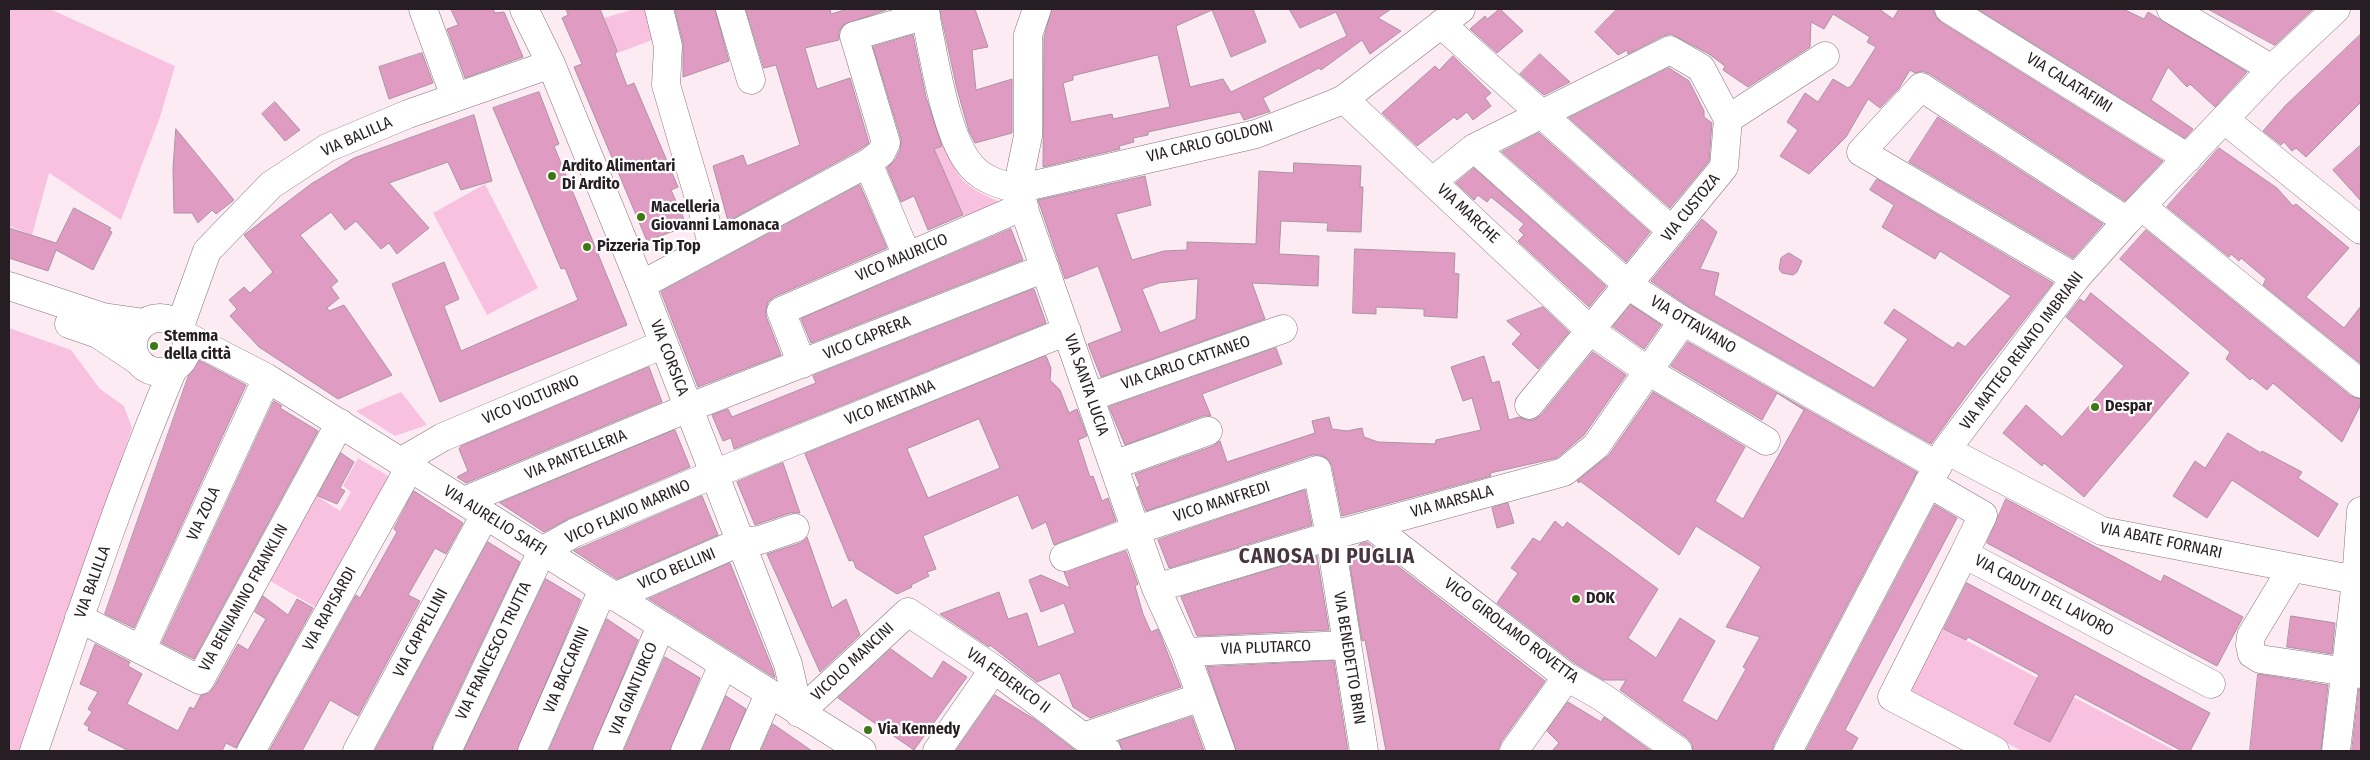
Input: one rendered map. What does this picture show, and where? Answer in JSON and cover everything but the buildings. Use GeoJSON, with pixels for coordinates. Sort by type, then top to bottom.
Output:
{"type":"FeatureCollection","features":[{"type":"Feature","properties":{"kind":"street"},"geometry":{"type":"LineString","coordinates":[[423,9],[455,97]]}},
{"type":"Feature","properties":{"kind":"street","name":"VIA CORSICA"},"geometry":{"type":"LineString","coordinates":[[524,9],[551,64],[641,285],[788,664],[799,713]]}},
{"type":"Feature","properties":{"kind":"street"},"geometry":{"type":"LineString","coordinates":[[659,9],[668,46],[666,85],[713,246]]}},
{"type":"Feature","properties":{"kind":"street"},"geometry":{"type":"LineString","coordinates":[[730,9],[750,80]]}},
{"type":"Feature","properties":{"kind":"street","name":"VIA SANTA LUCIA"},"geometry":{"type":"LineString","coordinates":[[1036,9],[1028,35],[1028,136],[1021,198],[1156,588],[1185,652],[1221,751]]}},
{"type":"Feature","properties":{"kind":"street","name":"VIA CALATAFIMI"},"geometry":{"type":"LineString","coordinates":[[1950,9],[2188,158]]}},
{"type":"Feature","properties":{"kind":"street","name":"VIA MATTEO RENATO IMBRIANI"},"geometry":{"type":"LineString","coordinates":[[1788,751],[1937,467],[2076,278],[2134,213],[2272,70],[2336,9]]}},
{"type":"Feature","properties":{"kind":"street"},"geometry":{"type":"LineString","coordinates":[[641,285],[868,163],[881,153],[886,143],[854,36],[925,12],[948,119],[963,153],[972,168],[1021,198]]}},
{"type":"Feature","properties":{"kind":"street"},"geometry":{"type":"LineString","coordinates":[[2189,13],[2272,70]]}},
{"type":"Feature","properties":{"kind":"street"},"geometry":{"type":"LineString","coordinates":[[1451,16],[1542,114],[1672,231]]}},
{"type":"Feature","properties":{"kind":"street","name":"VIA CARLO GOLDONI"},"geometry":{"type":"LineString","coordinates":[[1021,198],[1256,134],[1344,99],[1451,16]]}},
{"type":"Feature","properties":{"kind":"street"},"geometry":{"type":"LineString","coordinates":[[1433,181],[1474,148],[1670,50],[1701,68],[1728,119],[1826,56]]}},
{"type":"Feature","properties":{"kind":"street","name":"VIA BALILLA"},"geometry":{"type":"LineString","coordinates":[[170,326],[191,295],[207,251],[271,185],[326,148],[408,114],[551,64]]}},
{"type":"Feature","properties":{"kind":"street"},"geometry":{"type":"LineString","coordinates":[[2076,278],[1861,152],[1921,87],[2134,213],[2361,384]]}},
{"type":"Feature","properties":{"kind":"street","name":"VIA MARCHE"},"geometry":{"type":"LineString","coordinates":[[1344,99],[1591,331],[1648,371],[1766,441]]}},
{"type":"Feature","properties":{"kind":"street","name":"VIA CUSTOZA"},"geometry":{"type":"LineString","coordinates":[[1529,405],[1724,167],[1728,119]]}},
{"type":"Feature","properties":{"kind":"street"},"geometry":{"type":"LineString","coordinates":[[2225,120],[2361,230]]}},
{"type":"Feature","properties":{"kind":"street","name":"VIA OTTAVIANO"},"geometry":{"type":"LineString","coordinates":[[1474,148],[1628,285],[1683,321],[1937,467]]}},
{"type":"Feature","properties":{"kind":"street"},"geometry":{"type":"LineString","coordinates":[[868,163],[907,256]]}},
{"type":"Feature","properties":{"kind":"street","name":"VICO MAURICIO"},"geometry":{"type":"LineString","coordinates":[[802,364],[781,310],[907,256],[1021,198]]}},
{"type":"Feature","properties":{"kind":"street","name":"VICO CAPRERA"},"geometry":{"type":"LineString","coordinates":[[688,408],[1045,268]]}},
{"type":"Feature","properties":{"kind":"street"},"geometry":{"type":"LineString","coordinates":[[9,286],[103,317],[170,326],[187,352],[184,359],[154,367],[98,334],[9,305]]}},
{"type":"Feature","properties":{"kind":"street","name":"VIA MARSALA"},"geometry":{"type":"LineString","coordinates":[[1156,588],[1371,524],[1564,472],[1596,446],[1683,321]]}},
{"type":"Feature","properties":{"kind":"street"},"geometry":{"type":"LineString","coordinates":[[154,367],[134,354],[134,340],[139,328],[170,326]]}},
{"type":"Feature","properties":{"kind":"street","name":"VIA AURELIO SAFFI"},"geometry":{"type":"LineString","coordinates":[[170,326],[267,378],[862,751]]}},
{"type":"Feature","properties":{"kind":"street","name":"VIA CARLO CATTANEO"},"geometry":{"type":"LineString","coordinates":[[1090,397],[1283,329]]}},
{"type":"Feature","properties":{"kind":"street","name":"VICO MENTANA"},"geometry":{"type":"LineString","coordinates":[[714,474],[1067,331]]}},
{"type":"Feature","properties":{"kind":"street","name":"VICO VOLTURNO"},"geometry":{"type":"LineString","coordinates":[[405,465],[443,437],[664,344]]}},
{"type":"Feature","properties":{"kind":"street","name":"VIA BALILLA"},"geometry":{"type":"LineString","coordinates":[[34,751],[154,413],[154,367]]}},
{"type":"Feature","properties":{"kind":"street","name":"VIA ZOLA"},"geometry":{"type":"LineString","coordinates":[[141,650],[267,378]]}},
{"type":"Feature","properties":{"kind":"street","name":"VIA PANTELLERIA"},"geometry":{"type":"LineString","coordinates":[[474,508],[688,408]]}},
{"type":"Feature","properties":{"kind":"street","name":"VIA BENIAMINO FRANKLIN"},"geometry":{"type":"LineString","coordinates":[[80,618],[200,680],[340,423]]}},
{"type":"Feature","properties":{"kind":"street"},"geometry":{"type":"LineString","coordinates":[[1114,465],[1208,432]]}},
{"type":"Feature","properties":{"kind":"street","name":"VIA RAPISARDI"},"geometry":{"type":"LineString","coordinates":[[251,751],[405,465]]}},
{"type":"Feature","properties":{"kind":"street"},"geometry":{"type":"LineString","coordinates":[[1937,467],[1983,515],[1964,554]]}},
{"type":"Feature","properties":{"kind":"street","name":"VIA ABATE FORNARI"},"geometry":{"type":"LineString","coordinates":[[1937,467],[2102,530],[2358,581]]}},
{"type":"Feature","properties":{"kind":"street","name":"VICO MANFREDI"},"geometry":{"type":"LineString","coordinates":[[1064,557],[1137,530],[1317,470],[1330,536]]}},
{"type":"Feature","properties":{"kind":"street","name":"VICO FLAVIO MARINO"},"geometry":{"type":"LineString","coordinates":[[542,551],[574,533],[714,474]]}},
{"type":"Feature","properties":{"kind":"street","name":"VIA CAPPELLINI"},"geometry":{"type":"LineString","coordinates":[[356,751],[474,508]]}},
{"type":"Feature","properties":{"kind":"street"},"geometry":{"type":"LineString","coordinates":[[2336,751],[2353,673],[2361,511]]}},
{"type":"Feature","properties":{"kind":"street","name":"VICO GIROLAMO ROVETTA"},"geometry":{"type":"LineString","coordinates":[[1371,524],[1567,677],[1602,697],[1678,751]]}},
{"type":"Feature","properties":{"kind":"street","name":"VICO BELLINI"},"geometry":{"type":"LineString","coordinates":[[608,593],[740,542],[760,540],[795,528]]}},
{"type":"Feature","properties":{"kind":"street","name":"VIA BENEDETTO BRIN"},"geometry":{"type":"LineString","coordinates":[[1330,536],[1364,751]]}},
{"type":"Feature","properties":{"kind":"street","name":"VIA FRANCESCO TRUTTA"},"geometry":{"type":"LineString","coordinates":[[447,751],[542,551]]}},
{"type":"Feature","properties":{"kind":"street","name":"VIA CADUTI DEL LAVORO"},"geometry":{"type":"LineString","coordinates":[[1995,751],[1892,697],[1964,554],[2211,684]]}},
{"type":"Feature","properties":{"kind":"street"},"geometry":{"type":"LineString","coordinates":[[2292,568],[2251,636],[2252,654],[2260,659],[2353,673]]}},
{"type":"Feature","properties":{"kind":"street","name":"VIA BACCARINI"},"geometry":{"type":"LineString","coordinates":[[532,751],[608,593]]}},
{"type":"Feature","properties":{"kind":"street","name":"VICOLO MANCINI"},"geometry":{"type":"LineString","coordinates":[[799,713],[908,612]]}},
{"type":"Feature","properties":{"kind":"street","name":"VIA FEDERICO II"},"geometry":{"type":"LineString","coordinates":[[908,612],[994,669],[1098,747]]}},
{"type":"Feature","properties":{"kind":"street","name":"VIA GIANTURCO"},"geometry":{"type":"LineString","coordinates":[[607,751],[661,626]]}},
{"type":"Feature","properties":{"kind":"street","name":"VIA PLUTARCO"},"geometry":{"type":"LineString","coordinates":[[1185,652],[1347,645]]}},
{"type":"Feature","properties":{"kind":"street"},"geometry":{"type":"LineString","coordinates":[[685,751],[723,665]]}},
{"type":"Feature","properties":{"kind":"street"},"geometry":{"type":"LineString","coordinates":[[937,751],[994,669]]}},
{"type":"Feature","properties":{"kind":"street"},"geometry":{"type":"LineString","coordinates":[[1514,751],[1567,677]]}},
{"type":"Feature","properties":{"kind":"street"},"geometry":{"type":"LineString","coordinates":[[744,751],[769,694]]}},
{"type":"Feature","properties":{"kind":"street"},"geometry":{"type":"LineString","coordinates":[[1098,747],[1201,697]]}},
{"type":"Feature","properties":{"kind":"shaded area"},"geometry":{"type":"Polygon","coordinates":[[[9,9],[50,9],[175,66],[160,117],[121,220],[49,173],[32,235],[9,226],[9,9]]]}},
{"type":"Feature","properties":{"kind":"shaded area"},"geometry":{"type":"Polygon","coordinates":[[[634,9],[653,9],[660,37],[615,54],[617,51],[604,18],[634,9]]]}},
{"type":"Feature","properties":{"kind":"shaded area"},"geometry":{"type":"Polygon","coordinates":[[[945,145],[954,167],[964,181],[979,192],[1000,202],[965,219],[945,175],[911,190],[898,160],[945,145]]]}},
{"type":"Feature","properties":{"kind":"shaded area"},"geometry":{"type":"Polygon","coordinates":[[[485,184],[538,288],[487,315],[433,213],[485,184]]]}},
{"type":"Feature","properties":{"kind":"shaded area"},"geometry":{"type":"Polygon","coordinates":[[[9,328],[71,350],[100,389],[124,406],[132,428],[21,751],[9,751],[9,328]]]}},
{"type":"Feature","properties":{"kind":"shaded area"},"geometry":{"type":"Polygon","coordinates":[[[401,392],[427,425],[395,436],[356,411],[401,392]]]}},
{"type":"Feature","properties":{"kind":"shaded area"},"geometry":{"type":"Polygon","coordinates":[[[358,458],[392,478],[320,610],[267,579],[314,494],[340,511],[351,492],[343,486],[358,458]]]}},
{"type":"Feature","properties":{"kind":"shaded area"},"geometry":{"type":"Polygon","coordinates":[[[1939,626],[2176,751],[2022,751],[1914,694],[1911,689],[1939,626]]]}},
{"type":"Feature","properties":{"kind":"place","name":"Ardito Alimentari Di Ardito"},"geometry":{"type":"Point","coordinates":[552,176]}},
{"type":"Feature","properties":{"kind":"place","name":"Macelleria Giovanni Lamonaca"},"geometry":{"type":"Point","coordinates":[641,217]}},
{"type":"Feature","properties":{"kind":"place","name":"Pizzeria Tip Top"},"geometry":{"type":"Point","coordinates":[587,247]}},
{"type":"Feature","properties":{"kind":"place","name":"Stemma della città"},"geometry":{"type":"Point","coordinates":[154,346]}},
{"type":"Feature","properties":{"kind":"place","name":"Despar"},"geometry":{"type":"Point","coordinates":[2095,407]}},
{"type":"Feature","properties":{"kind":"place","name":"DOK"},"geometry":{"type":"Point","coordinates":[1576,599]}},
{"type":"Feature","properties":{"kind":"place","name":"Via Kennedy"},"geometry":{"type":"Point","coordinates":[868,730]}},
{"type":"Feature","properties":{"kind":"district","name":"CANOSA DI PUGLIA"},"geometry":{"type":"Point","coordinates":[1327,557]}}]}
